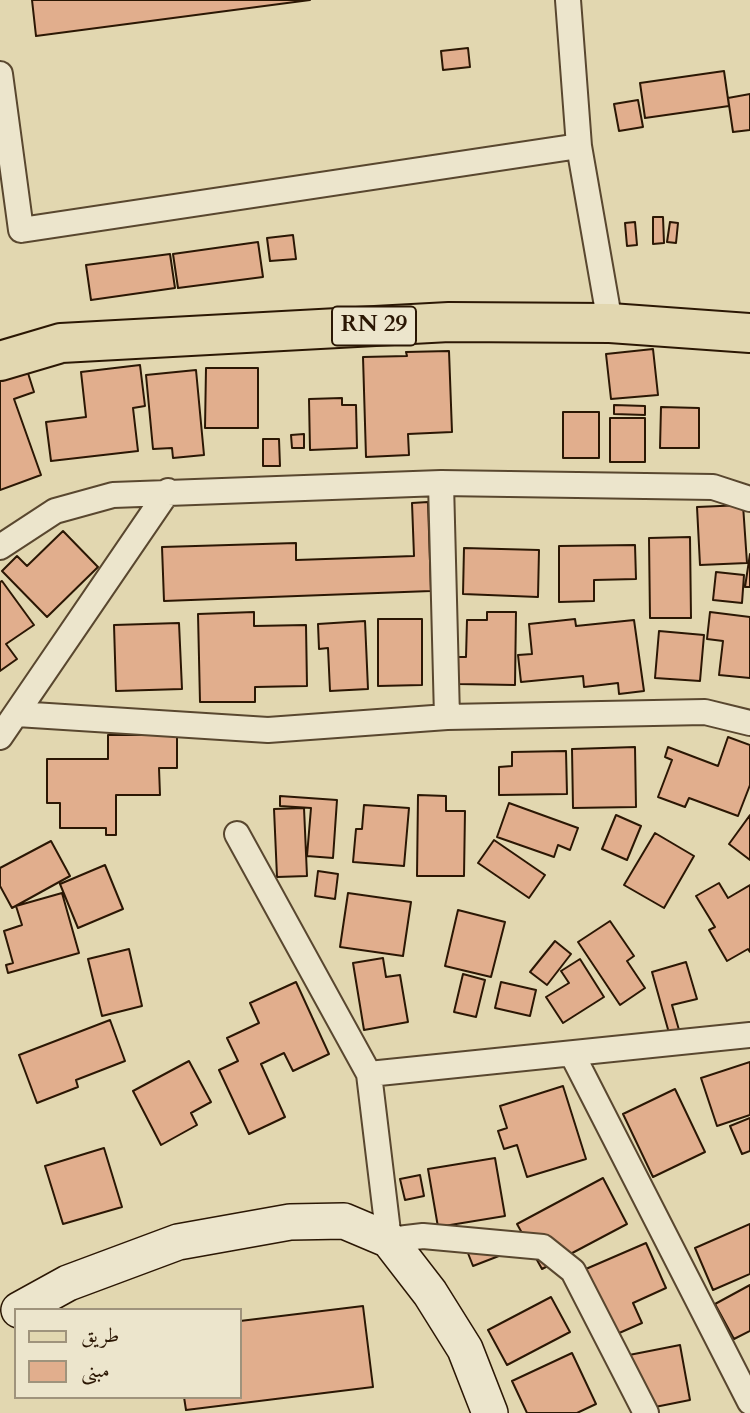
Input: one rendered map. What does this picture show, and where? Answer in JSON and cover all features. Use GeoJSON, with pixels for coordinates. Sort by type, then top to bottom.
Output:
{"type":"FeatureCollection","features":[{"type":"Feature","properties":{"kind":"main road","name":"RN 29"},"geometry":{"type":"LineString","coordinates":[[0,362],[61,343],[449,323],[610,323],[750,332]]}},
{"type":"Feature","properties":{"kind":"main road"},"geometry":{"type":"LineString","coordinates":[[23,1308],[68,1283],[177,1242],[290,1222],[344,1221],[389,1240],[430,1293],[465,1349],[490,1413]]}},
{"type":"Feature","properties":{"kind":"street"},"geometry":{"type":"LineString","coordinates":[[568,0],[579,146],[610,323]]}},
{"type":"Feature","properties":{"kind":"street"},"geometry":{"type":"LineString","coordinates":[[0,74],[21,230],[579,146]]}},
{"type":"Feature","properties":{"kind":"street"},"geometry":{"type":"LineString","coordinates":[[441,483],[447,718]]}},
{"type":"Feature","properties":{"kind":"street"},"geometry":{"type":"LineString","coordinates":[[0,547],[55,511],[113,495],[168,491],[251,491],[441,483],[713,487],[750,499]]}},
{"type":"Feature","properties":{"kind":"street"},"geometry":{"type":"LineString","coordinates":[[0,737],[168,491]]}},
{"type":"Feature","properties":{"kind":"street"},"geometry":{"type":"LineString","coordinates":[[17,714],[268,730],[447,718],[705,712],[750,723]]}},
{"type":"Feature","properties":{"kind":"street"},"geometry":{"type":"LineString","coordinates":[[237,834],[369,1074],[389,1240],[423,1236],[543,1247],[573,1271],[646,1413]]}},
{"type":"Feature","properties":{"kind":"street"},"geometry":{"type":"LineString","coordinates":[[369,1074],[750,1035]]}},
{"type":"Feature","properties":{"kind":"street"},"geometry":{"type":"LineString","coordinates":[[572,1054],[750,1402]]}},
{"type":"Feature","properties":{"kind":"building"},"geometry":{"type":"Polygon","coordinates":[[[32,0],[310,0],[36,36],[32,0]]]}},
{"type":"Feature","properties":{"kind":"building"},"geometry":{"type":"Polygon","coordinates":[[[468,48],[470,67],[443,70],[441,51],[468,48]]]}},
{"type":"Feature","properties":{"kind":"building"},"geometry":{"type":"Polygon","coordinates":[[[724,71],[729,106],[645,118],[640,83],[724,71]]]}},
{"type":"Feature","properties":{"kind":"building"},"geometry":{"type":"Polygon","coordinates":[[[750,94],[750,130],[733,132],[728,98],[750,94]]]}},
{"type":"Feature","properties":{"kind":"building"},"geometry":{"type":"Polygon","coordinates":[[[638,100],[643,127],[619,131],[614,104],[638,100]]]}},
{"type":"Feature","properties":{"kind":"building"},"geometry":{"type":"Polygon","coordinates":[[[653,217],[663,217],[664,243],[653,244],[653,217]]]}},
{"type":"Feature","properties":{"kind":"building"},"geometry":{"type":"Polygon","coordinates":[[[635,222],[637,245],[627,246],[625,223],[635,222]]]}},
{"type":"Feature","properties":{"kind":"building"},"geometry":{"type":"Polygon","coordinates":[[[670,222],[678,223],[676,243],[667,242],[670,222]]]}},
{"type":"Feature","properties":{"kind":"building"},"geometry":{"type":"Polygon","coordinates":[[[293,235],[296,259],[270,261],[267,238],[293,235]]]}},
{"type":"Feature","properties":{"kind":"building"},"geometry":{"type":"Polygon","coordinates":[[[258,242],[263,277],[178,288],[173,254],[258,242]]]}},
{"type":"Feature","properties":{"kind":"building"},"geometry":{"type":"Polygon","coordinates":[[[170,254],[175,288],[91,300],[86,265],[170,254]]]}},
{"type":"Feature","properties":{"kind":"building"},"geometry":{"type":"Polygon","coordinates":[[[653,349],[658,395],[611,399],[606,354],[653,349]]]}},
{"type":"Feature","properties":{"kind":"building"},"geometry":{"type":"Polygon","coordinates":[[[449,351],[452,432],[408,434],[409,455],[366,457],[363,357],[449,351]]]}},
{"type":"Feature","properties":{"kind":"building"},"geometry":{"type":"Polygon","coordinates":[[[140,365],[145,406],[133,408],[138,451],[51,461],[46,422],[86,417],[81,372],[140,365]]]}},
{"type":"Feature","properties":{"kind":"building"},"geometry":{"type":"Polygon","coordinates":[[[206,368],[258,368],[258,428],[205,428],[206,368]]]}},
{"type":"Feature","properties":{"kind":"building"},"geometry":{"type":"Polygon","coordinates":[[[27,370],[34,392],[14,399],[41,475],[0,490],[0,380],[27,370]]]}},
{"type":"Feature","properties":{"kind":"building"},"geometry":{"type":"Polygon","coordinates":[[[196,370],[204,455],[173,458],[172,448],[153,449],[146,375],[196,370]]]}},
{"type":"Feature","properties":{"kind":"building"},"geometry":{"type":"Polygon","coordinates":[[[342,398],[342,405],[356,405],[357,448],[310,450],[309,399],[342,398]]]}},
{"type":"Feature","properties":{"kind":"building"},"geometry":{"type":"Polygon","coordinates":[[[614,405],[645,406],[645,415],[614,414],[614,405]]]}},
{"type":"Feature","properties":{"kind":"building"},"geometry":{"type":"Polygon","coordinates":[[[661,407],[699,408],[699,448],[660,448],[661,407]]]}},
{"type":"Feature","properties":{"kind":"building"},"geometry":{"type":"Polygon","coordinates":[[[563,412],[599,412],[599,458],[563,458],[563,412]]]}},
{"type":"Feature","properties":{"kind":"building"},"geometry":{"type":"Polygon","coordinates":[[[610,418],[645,418],[645,462],[610,462],[610,418]]]}},
{"type":"Feature","properties":{"kind":"building"},"geometry":{"type":"Polygon","coordinates":[[[304,434],[304,448],[292,448],[291,435],[304,434]]]}},
{"type":"Feature","properties":{"kind":"building"},"geometry":{"type":"Polygon","coordinates":[[[263,439],[279,439],[280,466],[263,466],[263,439]]]}},
{"type":"Feature","properties":{"kind":"building"},"geometry":{"type":"Polygon","coordinates":[[[428,502],[431,591],[164,601],[162,547],[296,543],[296,560],[414,556],[412,503],[428,502]]]}},
{"type":"Feature","properties":{"kind":"building"},"geometry":{"type":"Polygon","coordinates":[[[743,505],[747,563],[700,565],[697,507],[743,505]]]}},
{"type":"Feature","properties":{"kind":"building"},"geometry":{"type":"Polygon","coordinates":[[[63,531],[98,567],[47,617],[2,571],[17,556],[27,566],[63,531]]]}},
{"type":"Feature","properties":{"kind":"building"},"geometry":{"type":"Polygon","coordinates":[[[690,537],[691,618],[650,618],[649,538],[690,537]]]}},
{"type":"Feature","properties":{"kind":"building"},"geometry":{"type":"Polygon","coordinates":[[[635,545],[636,579],[594,580],[594,601],[559,602],[559,546],[635,545]]]}},
{"type":"Feature","properties":{"kind":"building"},"geometry":{"type":"Polygon","coordinates":[[[464,548],[539,550],[538,597],[463,594],[464,548]]]}},
{"type":"Feature","properties":{"kind":"building"},"geometry":{"type":"Polygon","coordinates":[[[750,554],[750,587],[745,587],[750,554]]]}},
{"type":"Feature","properties":{"kind":"building"},"geometry":{"type":"Polygon","coordinates":[[[716,572],[744,575],[742,603],[713,600],[716,572]]]}},
{"type":"Feature","properties":{"kind":"building"},"geometry":{"type":"Polygon","coordinates":[[[2,581],[34,625],[6,644],[17,659],[0,671],[0,582],[2,581]]]}},
{"type":"Feature","properties":{"kind":"building"},"geometry":{"type":"Polygon","coordinates":[[[254,612],[254,626],[306,625],[307,686],[255,687],[255,702],[200,702],[198,614],[254,612]]]}},
{"type":"Feature","properties":{"kind":"building"},"geometry":{"type":"Polygon","coordinates":[[[487,612],[516,612],[515,685],[458,684],[458,657],[466,657],[467,620],[487,620],[487,612]]]}},
{"type":"Feature","properties":{"kind":"building"},"geometry":{"type":"Polygon","coordinates":[[[710,612],[750,617],[750,678],[719,675],[723,641],[707,639],[710,612]]]}},
{"type":"Feature","properties":{"kind":"building"},"geometry":{"type":"Polygon","coordinates":[[[378,619],[422,619],[422,685],[378,686],[378,619]]]}},
{"type":"Feature","properties":{"kind":"building"},"geometry":{"type":"Polygon","coordinates":[[[575,619],[576,626],[634,620],[644,691],[619,694],[618,683],[584,687],[583,676],[521,682],[518,655],[532,654],[529,624],[575,619]]]}},
{"type":"Feature","properties":{"kind":"building"},"geometry":{"type":"Polygon","coordinates":[[[365,621],[368,689],[330,691],[328,648],[319,649],[318,624],[365,621]]]}},
{"type":"Feature","properties":{"kind":"building"},"geometry":{"type":"Polygon","coordinates":[[[179,623],[182,689],[116,691],[114,625],[179,623]]]}},
{"type":"Feature","properties":{"kind":"building"},"geometry":{"type":"Polygon","coordinates":[[[659,631],[704,635],[700,681],[655,678],[659,631]]]}},
{"type":"Feature","properties":{"kind":"building"},"geometry":{"type":"Polygon","coordinates":[[[108,735],[177,735],[177,768],[159,768],[160,795],[116,795],[116,835],[106,835],[106,828],[60,828],[60,803],[47,803],[47,759],[108,759],[108,735]]]}},
{"type":"Feature","properties":{"kind":"building"},"geometry":{"type":"Polygon","coordinates":[[[728,737],[750,745],[750,785],[738,816],[689,798],[685,807],[658,797],[672,760],[665,757],[668,747],[718,766],[728,737]]]}},
{"type":"Feature","properties":{"kind":"building"},"geometry":{"type":"Polygon","coordinates":[[[635,747],[636,807],[573,808],[572,749],[635,747]]]}},
{"type":"Feature","properties":{"kind":"building"},"geometry":{"type":"Polygon","coordinates":[[[566,751],[567,794],[499,795],[499,767],[512,766],[512,752],[566,751]]]}},
{"type":"Feature","properties":{"kind":"building"},"geometry":{"type":"Polygon","coordinates":[[[418,795],[446,796],[446,811],[465,811],[464,876],[417,876],[418,795]]]}},
{"type":"Feature","properties":{"kind":"building"},"geometry":{"type":"Polygon","coordinates":[[[280,796],[337,800],[333,858],[307,856],[311,808],[280,806],[280,796]]]}},
{"type":"Feature","properties":{"kind":"building"},"geometry":{"type":"Polygon","coordinates":[[[509,803],[578,828],[570,850],[558,845],[554,857],[497,837],[509,803]]]}},
{"type":"Feature","properties":{"kind":"building"},"geometry":{"type":"Polygon","coordinates":[[[364,805],[409,808],[404,866],[353,862],[356,829],[362,829],[364,805]]]}},
{"type":"Feature","properties":{"kind":"building"},"geometry":{"type":"Polygon","coordinates":[[[304,808],[307,876],[277,877],[274,809],[304,808]]]}},
{"type":"Feature","properties":{"kind":"building"},"geometry":{"type":"Polygon","coordinates":[[[616,815],[641,826],[627,860],[602,849],[616,815]]]}},
{"type":"Feature","properties":{"kind":"building"},"geometry":{"type":"Polygon","coordinates":[[[750,815],[750,860],[729,844],[750,815]]]}},
{"type":"Feature","properties":{"kind":"building"},"geometry":{"type":"Polygon","coordinates":[[[655,833],[694,856],[664,908],[624,885],[655,833]]]}},
{"type":"Feature","properties":{"kind":"building"},"geometry":{"type":"Polygon","coordinates":[[[494,840],[545,875],[529,898],[478,863],[494,840]]]}},
{"type":"Feature","properties":{"kind":"building"},"geometry":{"type":"Polygon","coordinates":[[[51,841],[70,876],[12,908],[0,886],[0,868],[51,841]]]}},
{"type":"Feature","properties":{"kind":"building"},"geometry":{"type":"Polygon","coordinates":[[[105,865],[123,909],[78,928],[60,884],[105,865]]]}},
{"type":"Feature","properties":{"kind":"building"},"geometry":{"type":"Polygon","coordinates":[[[318,871],[338,874],[335,899],[315,896],[318,871]]]}},
{"type":"Feature","properties":{"kind":"building"},"geometry":{"type":"Polygon","coordinates":[[[719,883],[728,898],[750,885],[750,952],[748,949],[727,961],[709,930],[715,927],[696,896],[719,883]]]}},
{"type":"Feature","properties":{"kind":"building"},"geometry":{"type":"Polygon","coordinates":[[[62,893],[79,953],[8,973],[6,965],[13,963],[4,931],[22,925],[16,906],[62,893]]]}},
{"type":"Feature","properties":{"kind":"building"},"geometry":{"type":"Polygon","coordinates":[[[348,893],[411,902],[403,956],[340,947],[348,893]]]}},
{"type":"Feature","properties":{"kind":"building"},"geometry":{"type":"Polygon","coordinates":[[[458,910],[505,922],[491,977],[445,966],[458,910]]]}},
{"type":"Feature","properties":{"kind":"building"},"geometry":{"type":"Polygon","coordinates":[[[610,921],[634,956],[627,961],[645,988],[620,1005],[578,942],[610,921]]]}},
{"type":"Feature","properties":{"kind":"building"},"geometry":{"type":"Polygon","coordinates":[[[555,941],[571,954],[547,985],[530,972],[555,941]]]}},
{"type":"Feature","properties":{"kind":"building"},"geometry":{"type":"Polygon","coordinates":[[[129,949],[142,1006],[102,1016],[88,959],[129,949]]]}},
{"type":"Feature","properties":{"kind":"building"},"geometry":{"type":"Polygon","coordinates":[[[383,958],[386,977],[400,975],[408,1022],[364,1030],[353,963],[383,958]]]}},
{"type":"Feature","properties":{"kind":"building"},"geometry":{"type":"Polygon","coordinates":[[[580,959],[604,997],[563,1023],[546,997],[569,983],[561,971],[580,959]]]}},
{"type":"Feature","properties":{"kind":"building"},"geometry":{"type":"Polygon","coordinates":[[[686,962],[697,999],[672,1005],[679,1030],[669,1033],[652,972],[686,962]]]}},
{"type":"Feature","properties":{"kind":"building"},"geometry":{"type":"Polygon","coordinates":[[[463,974],[485,980],[476,1017],[454,1012],[463,974]]]}},
{"type":"Feature","properties":{"kind":"building"},"geometry":{"type":"Polygon","coordinates":[[[296,982],[329,1054],[293,1071],[284,1053],[261,1064],[285,1117],[249,1134],[219,1070],[238,1061],[227,1038],[259,1023],[250,1003],[296,982]]]}},
{"type":"Feature","properties":{"kind":"building"},"geometry":{"type":"Polygon","coordinates":[[[501,982],[536,990],[530,1016],[495,1008],[501,982]]]}},
{"type":"Feature","properties":{"kind":"building"},"geometry":{"type":"Polygon","coordinates":[[[110,1020],[125,1061],[76,1080],[78,1087],[37,1103],[19,1055],[110,1020]]]}},
{"type":"Feature","properties":{"kind":"building"},"geometry":{"type":"Polygon","coordinates":[[[189,1061],[211,1102],[191,1113],[197,1125],[161,1145],[133,1091],[189,1061]]]}},
{"type":"Feature","properties":{"kind":"building"},"geometry":{"type":"Polygon","coordinates":[[[750,1062],[750,1115],[717,1126],[701,1078],[750,1062]]]}},
{"type":"Feature","properties":{"kind":"building"},"geometry":{"type":"Polygon","coordinates":[[[563,1086],[586,1159],[527,1177],[517,1145],[504,1149],[498,1131],[507,1128],[500,1106],[563,1086]]]}},
{"type":"Feature","properties":{"kind":"building"},"geometry":{"type":"Polygon","coordinates":[[[675,1089],[705,1152],[653,1177],[623,1114],[675,1089]]]}},
{"type":"Feature","properties":{"kind":"building"},"geometry":{"type":"Polygon","coordinates":[[[750,1118],[750,1151],[742,1154],[730,1126],[750,1118]]]}},
{"type":"Feature","properties":{"kind":"building"},"geometry":{"type":"Polygon","coordinates":[[[104,1148],[122,1207],[63,1224],[45,1166],[104,1148]]]}},
{"type":"Feature","properties":{"kind":"building"},"geometry":{"type":"Polygon","coordinates":[[[495,1158],[505,1216],[438,1227],[428,1169],[495,1158]]]}},
{"type":"Feature","properties":{"kind":"building"},"geometry":{"type":"Polygon","coordinates":[[[420,1175],[424,1196],[405,1200],[400,1179],[420,1175]]]}},
{"type":"Feature","properties":{"kind":"building"},"geometry":{"type":"Polygon","coordinates":[[[603,1178],[627,1224],[542,1269],[517,1224],[603,1178]]]}},
{"type":"Feature","properties":{"kind":"building"},"geometry":{"type":"Polygon","coordinates":[[[750,1224],[750,1274],[713,1290],[695,1248],[750,1224]]]}},
{"type":"Feature","properties":{"kind":"building"},"geometry":{"type":"Polygon","coordinates":[[[464,1243],[504,1254],[473,1266],[464,1243]]]}},
{"type":"Feature","properties":{"kind":"building"},"geometry":{"type":"Polygon","coordinates":[[[646,1243],[666,1288],[633,1303],[642,1323],[601,1341],[572,1275],[646,1243]]]}},
{"type":"Feature","properties":{"kind":"building"},"geometry":{"type":"Polygon","coordinates":[[[750,1285],[750,1331],[734,1339],[715,1304],[750,1285]]]}},
{"type":"Feature","properties":{"kind":"building"},"geometry":{"type":"Polygon","coordinates":[[[551,1297],[570,1332],[507,1365],[488,1330],[551,1297]]]}},
{"type":"Feature","properties":{"kind":"building"},"geometry":{"type":"Polygon","coordinates":[[[363,1306],[373,1387],[186,1410],[184,1399],[242,1399],[242,1321],[363,1306]]]}},
{"type":"Feature","properties":{"kind":"building"},"geometry":{"type":"Polygon","coordinates":[[[680,1345],[690,1400],[635,1411],[624,1356],[680,1345]]]}},
{"type":"Feature","properties":{"kind":"building"},"geometry":{"type":"Polygon","coordinates":[[[572,1353],[596,1404],[577,1413],[527,1413],[512,1381],[572,1353]]]}}]}
